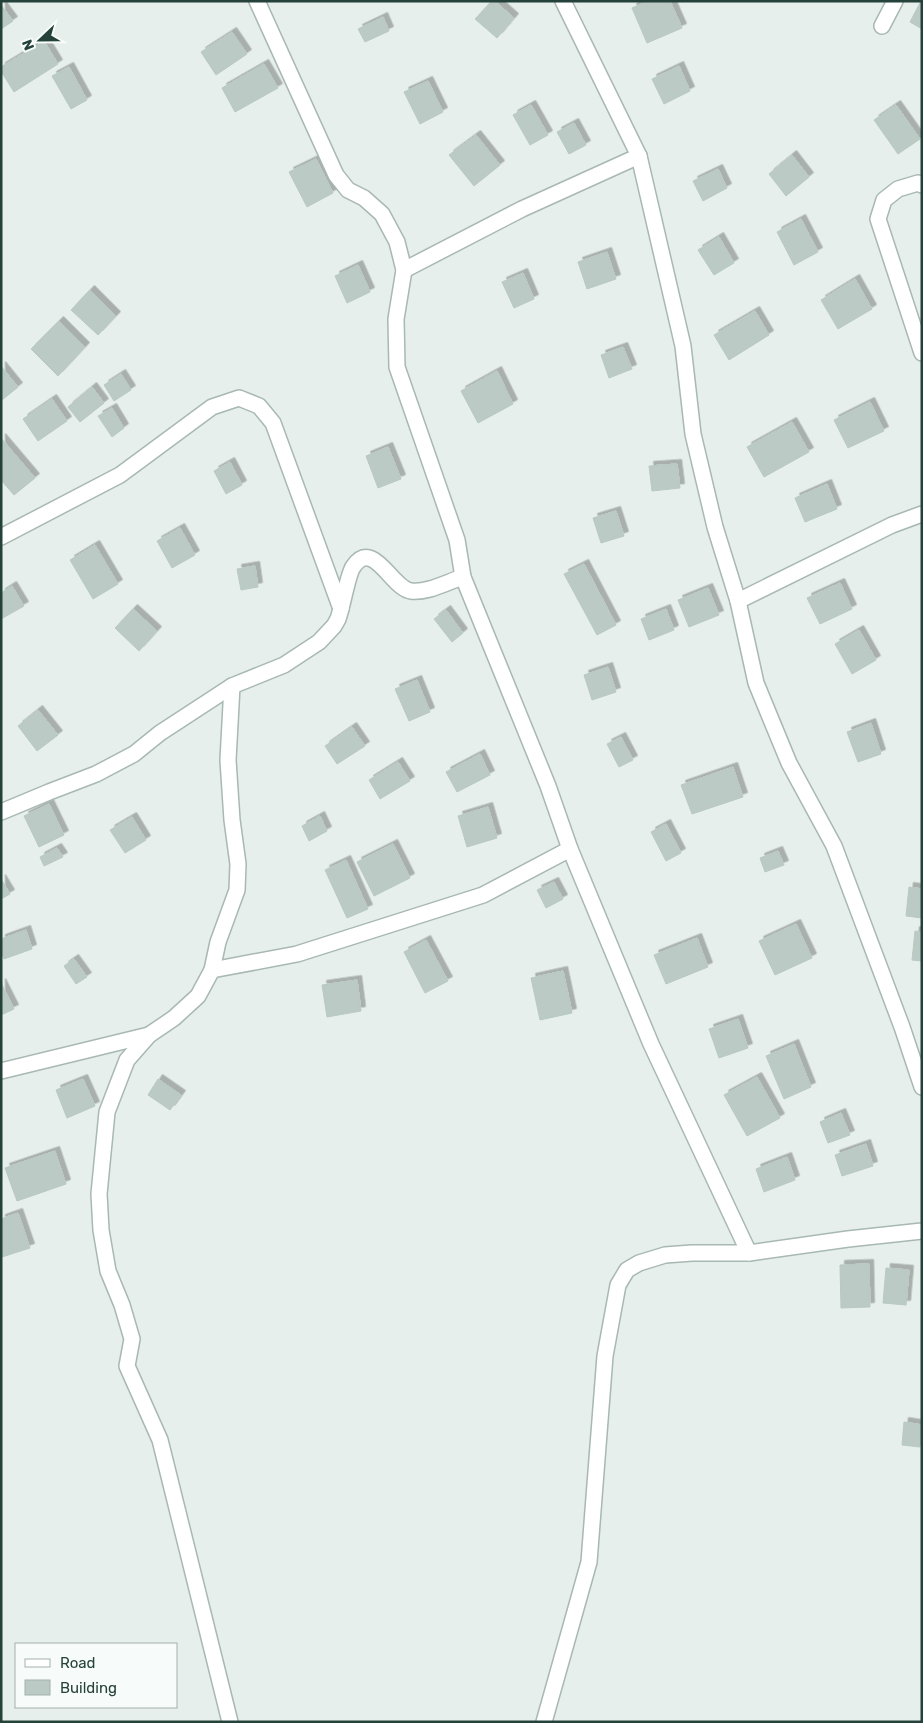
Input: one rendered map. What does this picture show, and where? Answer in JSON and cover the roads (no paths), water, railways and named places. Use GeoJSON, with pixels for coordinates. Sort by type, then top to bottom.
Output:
{"type":"FeatureCollection","features":[{"type":"Feature","properties":{"kind":"street"},"geometry":{"type":"LineString","coordinates":[[257,1],[336,175],[348,190],[364,198],[382,214],[397,242],[404,270],[396,319],[397,367],[457,540],[463,576],[548,786],[570,849],[651,1044],[749,1253]]}},
{"type":"Feature","properties":{"kind":"street"},"geometry":{"type":"LineString","coordinates":[[563,1],[639,156],[683,346],[693,434],[716,527],[738,601],[756,684],[790,763],[834,846],[902,1026],[922,1087]]}},
{"type":"Feature","properties":{"kind":"street"},"geometry":{"type":"LineString","coordinates":[[882,26],[895,1]]}},
{"type":"Feature","properties":{"kind":"street"},"geometry":{"type":"LineString","coordinates":[[404,270],[522,209],[639,156]]}},
{"type":"Feature","properties":{"kind":"street"},"geometry":{"type":"LineString","coordinates":[[922,185],[918,183],[898,189],[884,200],[878,219],[922,353]]}},
{"type":"Feature","properties":{"kind":"street"},"geometry":{"type":"LineString","coordinates":[[1,537],[120,475],[212,407],[239,398],[259,406],[273,423],[342,609]]}},
{"type":"Feature","properties":{"kind":"street"},"geometry":{"type":"LineString","coordinates":[[738,601],[892,525],[922,514]]}},
{"type":"Feature","properties":{"kind":"street"},"geometry":{"type":"LineString","coordinates":[[1,812],[112,766],[134,754],[160,733],[232,686],[284,666],[319,642],[334,626],[342,609],[352,567],[360,560],[367,558],[376,560],[399,586],[410,591],[426,590],[463,576]]}},
{"type":"Feature","properties":{"kind":"street"},"geometry":{"type":"LineString","coordinates":[[230,1722],[160,1440],[128,1366],[132,1339],[129,1324],[108,1271],[101,1230],[100,1194],[107,1112],[127,1060],[149,1035],[174,1018],[198,996],[212,970],[218,942],[237,890],[238,864],[232,820],[228,760],[232,686]]}},
{"type":"Feature","properties":{"kind":"street"},"geometry":{"type":"LineString","coordinates":[[212,970],[297,954],[483,895],[570,849]]}},
{"type":"Feature","properties":{"kind":"street"},"geometry":{"type":"LineString","coordinates":[[1,1071],[149,1035]]}},
{"type":"Feature","properties":{"kind":"street"},"geometry":{"type":"LineString","coordinates":[[544,1722],[589,1562],[605,1356],[618,1285],[627,1270],[639,1263],[665,1255],[749,1253],[848,1239],[922,1232]]}}]}
